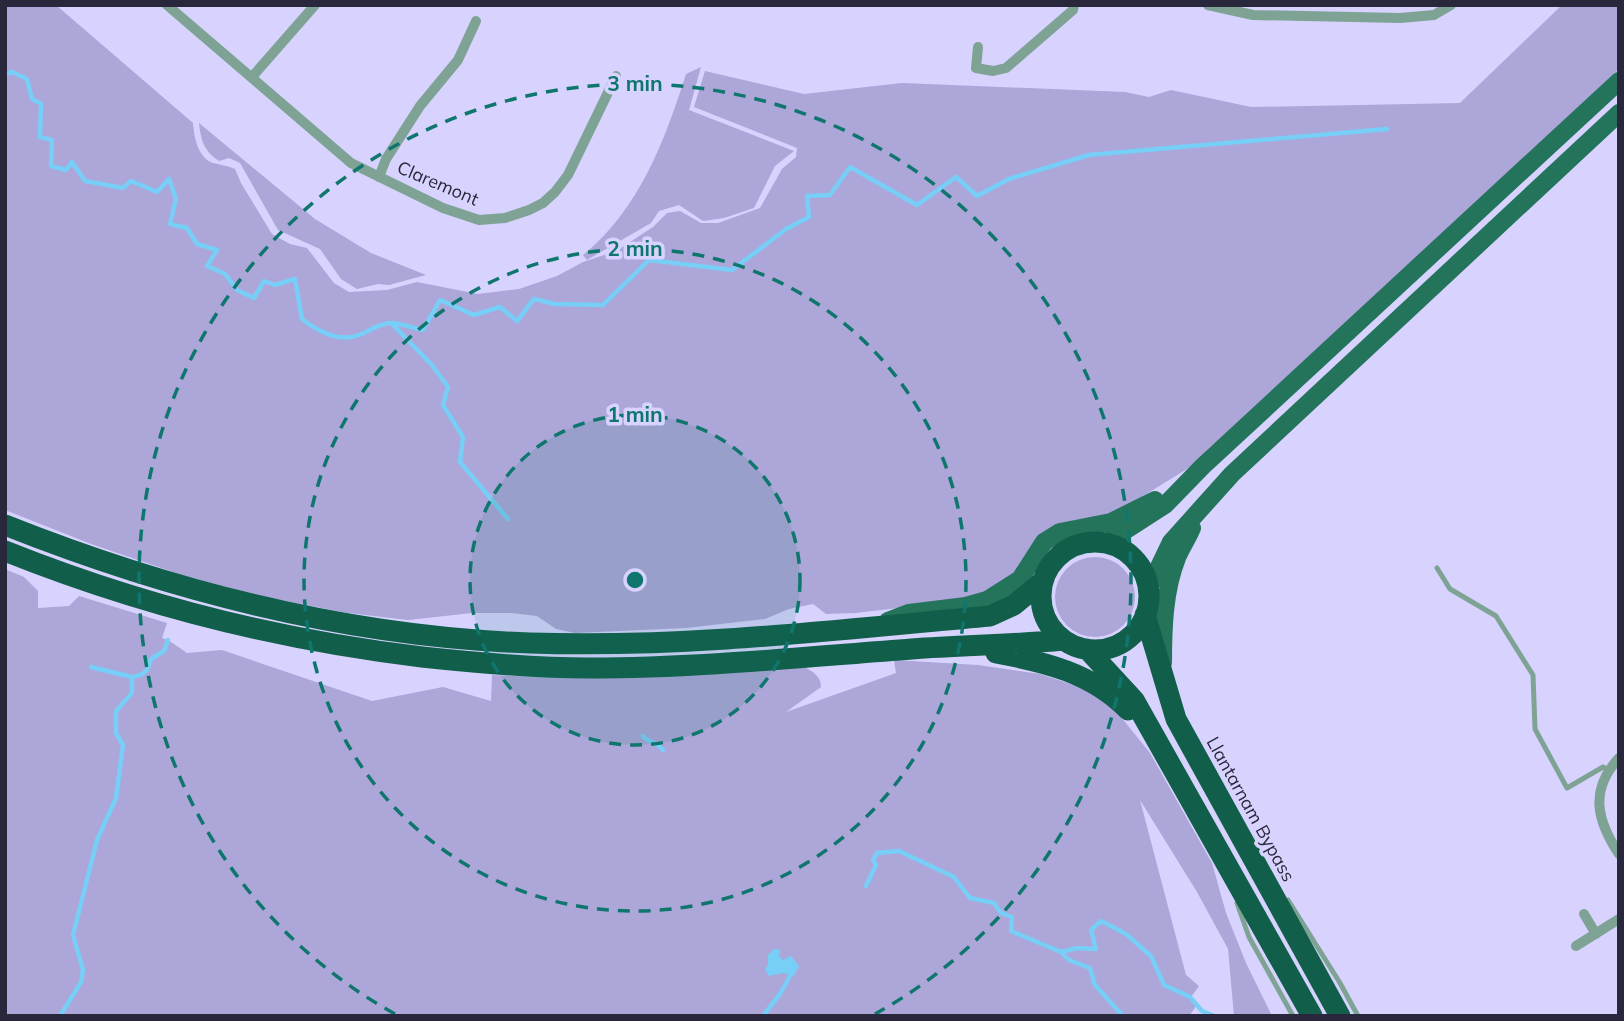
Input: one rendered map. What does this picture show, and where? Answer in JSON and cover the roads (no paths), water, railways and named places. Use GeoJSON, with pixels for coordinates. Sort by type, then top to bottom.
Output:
{"type":"FeatureCollection","features":[{"type":"Feature","properties":{"kind":"highway"},"geometry":{"type":"LineString","coordinates":[[5,525],[126,570],[298,614],[395,630],[530,643],[682,642],[990,616],[1014,605],[1043,580]]}},
{"type":"Feature","properties":{"kind":"highway"},"geometry":{"type":"LineString","coordinates":[[1090,542],[1106,543],[1122,549],[1135,560],[1144,574],[1148,590],[1145,615],[1136,631],[1122,642],[1105,649],[1087,649],[1063,640],[1051,628],[1043,614],[1043,580],[1049,566],[1060,554],[1074,546],[1090,542]]}},
{"type":"Feature","properties":{"kind":"highway"},"geometry":{"type":"LineString","coordinates":[[5,551],[148,602],[260,631],[359,649],[510,666],[589,668],[724,664],[1063,640]]}},
{"type":"Feature","properties":{"kind":"highway","name":"Llantarnam Bypass"},"geometry":{"type":"LineString","coordinates":[[1145,615],[1175,719],[1340,1016]]}},
{"type":"Feature","properties":{"kind":"highway"},"geometry":{"type":"LineString","coordinates":[[960,647],[1042,662],[1085,678],[1119,700],[1158,739]]}},
{"type":"Feature","properties":{"kind":"highway"},"geometry":{"type":"LineString","coordinates":[[1087,649],[1134,699],[1312,1016]]}},
{"type":"Feature","properties":{"kind":"main road"},"geometry":{"type":"LineString","coordinates":[[1106,543],[1165,505],[1203,466],[1619,81]]}},
{"type":"Feature","properties":{"kind":"main road"},"geometry":{"type":"LineString","coordinates":[[1148,590],[1171,542],[1200,508],[1280,429],[1619,113]]}},
{"type":"Feature","properties":{"kind":"main road"},"geometry":{"type":"LineString","coordinates":[[874,626],[909,613],[966,606],[987,600],[1020,579],[1044,542],[1060,532],[1111,522],[1156,500],[1203,466]]}},
{"type":"Feature","properties":{"kind":"main road"},"geometry":{"type":"LineString","coordinates":[[1163,676],[1163,630],[1170,582],[1177,558],[1200,508]]}},
{"type":"Feature","properties":{"kind":"street","name":"Claremont"},"geometry":{"type":"LineString","coordinates":[[167,5],[351,163],[443,208],[479,220],[505,218],[543,203],[568,175],[616,76]]}},
{"type":"Feature","properties":{"kind":"street"},"geometry":{"type":"LineString","coordinates":[[252,77],[315,5]]}},
{"type":"Feature","properties":{"kind":"street"},"geometry":{"type":"LineString","coordinates":[[1208,5],[1253,15],[1400,18],[1434,15],[1451,5]]}},
{"type":"Feature","properties":{"kind":"street"},"geometry":{"type":"LineString","coordinates":[[978,47],[975,68],[993,71],[1006,68],[1073,8]]}},
{"type":"Feature","properties":{"kind":"street","name":"Claremont"},"geometry":{"type":"LineString","coordinates":[[379,177],[386,159],[420,106],[458,60],[476,21]]}},
{"type":"Feature","properties":{"kind":"street"},"geometry":{"type":"LineString","coordinates":[[1619,758],[1603,781],[1598,809],[1601,822],[1619,854]]}},
{"type":"Feature","properties":{"kind":"street"},"geometry":{"type":"LineString","coordinates":[[1584,914],[1596,934]]}},
{"type":"Feature","properties":{"kind":"street"},"geometry":{"type":"LineString","coordinates":[[1576,946],[1619,919]]}},
{"type":"Feature","properties":{"kind":"lane"},"geometry":{"type":"LineString","coordinates":[[1437,568],[1450,589],[1496,616],[1533,675],[1535,729],[1567,788],[1603,767],[1609,770]]}},
{"type":"Feature","properties":{"kind":"lane"},"geometry":{"type":"LineString","coordinates":[[1227,811],[1272,878]]}},
{"type":"Feature","properties":{"kind":"lane"},"geometry":{"type":"LineString","coordinates":[[1217,846],[1249,937],[1293,1016]]}},
{"type":"Feature","properties":{"kind":"lane"},"geometry":{"type":"LineString","coordinates":[[1280,889],[1359,1016]]}},
{"type":"Feature","properties":{"kind":"water"},"geometry":{"type":"Polygon","coordinates":[[[774,949],[780,949],[779,956],[783,960],[791,956],[799,966],[794,976],[783,973],[769,976],[765,970],[768,955],[774,949]]]}},
{"type":"Feature","properties":{"kind":"waterway"},"geometry":{"type":"LineString","coordinates":[[5,74],[12,72],[27,79],[32,99],[41,104],[40,137],[52,140],[51,166],[66,170],[72,162],[85,181],[123,188],[131,181],[157,192],[169,179],[176,199],[170,224],[187,228],[197,244],[217,250],[207,266],[225,274],[237,290],[254,298],[264,281],[275,285],[295,279],[302,319],[321,331],[344,337],[359,335],[390,323],[423,330],[440,300],[474,315],[500,307],[517,321],[534,299],[555,304],[603,305],[649,260],[732,270],[786,229],[809,217],[807,196],[830,195],[850,167],[917,205],[956,177],[977,196],[1009,179],[1089,155],[1387,129]]}},
{"type":"Feature","properties":{"kind":"waterway"},"geometry":{"type":"LineString","coordinates":[[392,324],[432,365],[448,387],[443,405],[463,437],[460,462],[508,519]]}},
{"type":"Feature","properties":{"kind":"waterway"},"geometry":{"type":"LineString","coordinates":[[60,1016],[81,982],[83,970],[73,935],[97,840],[116,798],[123,745],[116,733],[116,711],[132,693],[132,677],[145,672],[151,659],[164,651],[168,640]]}},
{"type":"Feature","properties":{"kind":"waterway"},"geometry":{"type":"LineString","coordinates":[[91,667],[132,677]]}},
{"type":"Feature","properties":{"kind":"waterway"},"geometry":{"type":"LineString","coordinates":[[643,736],[663,750]]}},
{"type":"Feature","properties":{"kind":"waterway"},"geometry":{"type":"LineString","coordinates":[[866,886],[876,865],[873,860],[877,853],[899,851],[954,877],[970,898],[994,903],[1001,913],[1012,917],[1011,931],[1061,952],[1077,948],[1096,949],[1091,930],[1101,921],[1126,934],[1151,956],[1164,985],[1190,997],[1202,1011],[1214,1016]]}},
{"type":"Feature","properties":{"kind":"waterway"},"geometry":{"type":"LineString","coordinates":[[1061,952],[1069,960],[1090,968],[1095,985],[1123,1016]]}},
{"type":"Feature","properties":{"kind":"waterway"},"geometry":{"type":"LineString","coordinates":[[763,1016],[790,976]]}}]}
